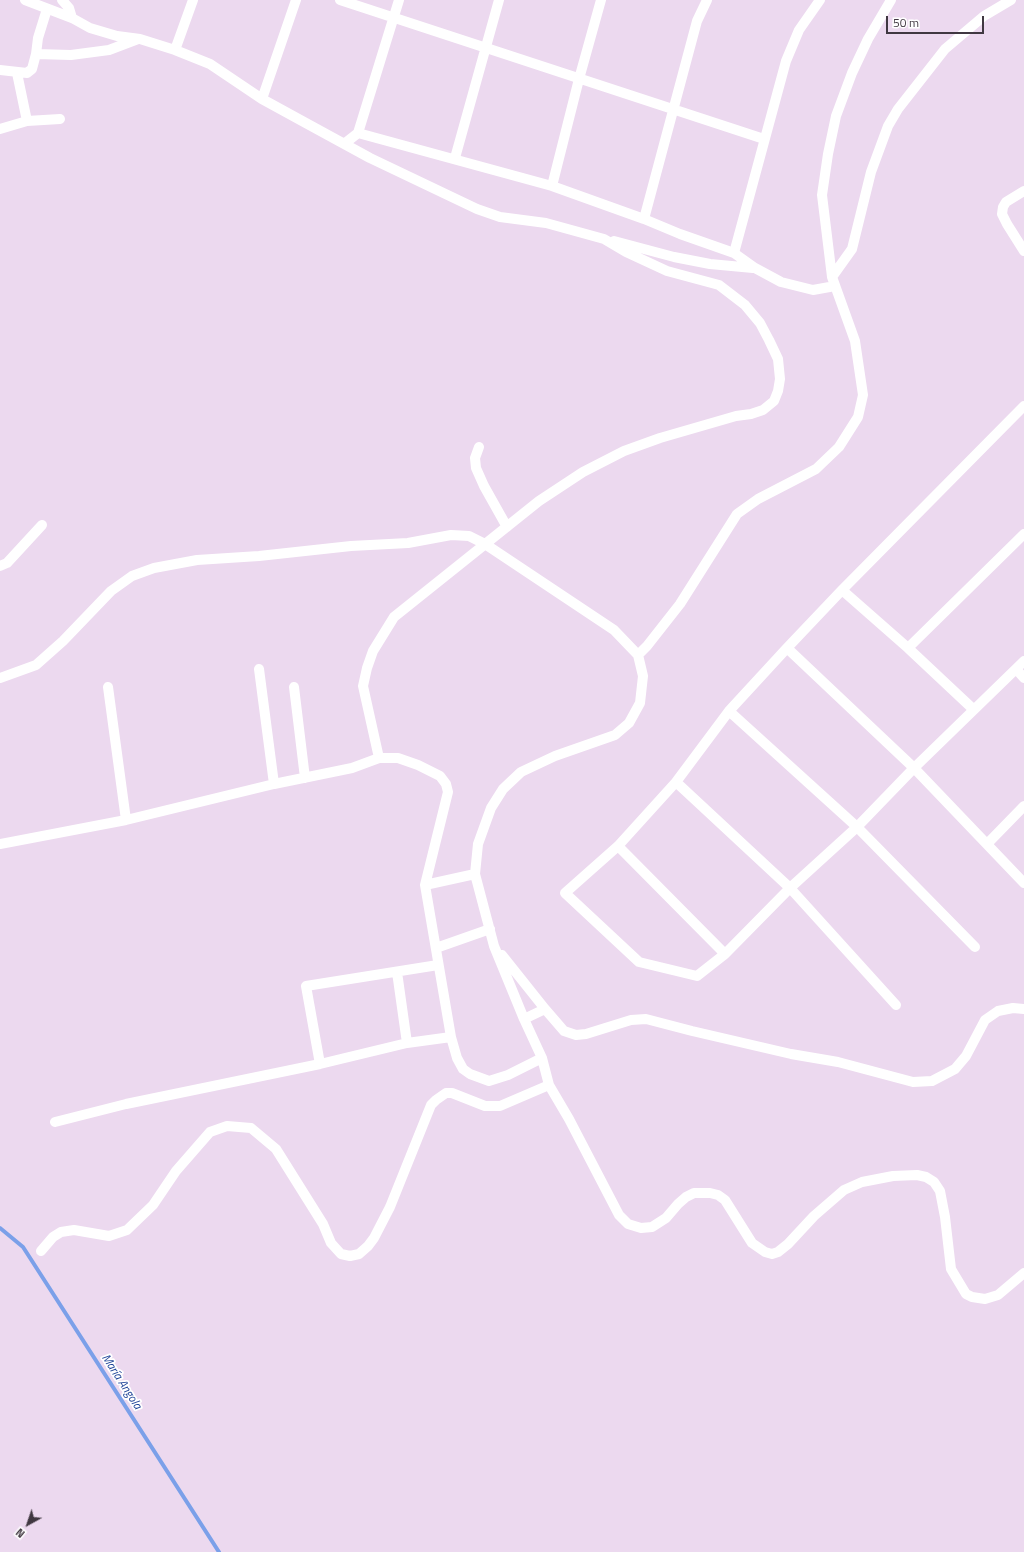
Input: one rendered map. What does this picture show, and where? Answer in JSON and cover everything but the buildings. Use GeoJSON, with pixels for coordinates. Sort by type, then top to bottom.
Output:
{"type":"FeatureCollection","features":[{"type":"Feature","properties":{"kind":"street"},"geometry":{"type":"LineString","coordinates":[[25,0],[72,18],[90,28],[117,36],[140,39],[175,50],[210,64],[262,99],[344,144],[477,210],[500,217],[546,223],[674,257],[710,264],[755,268]]}},
{"type":"Feature","properties":{"kind":"street"},"geometry":{"type":"LineString","coordinates":[[62,0],[69,8],[72,18]]}},
{"type":"Feature","properties":{"kind":"street"},"geometry":{"type":"LineString","coordinates":[[175,50],[193,0]]}},
{"type":"Feature","properties":{"kind":"street"},"geometry":{"type":"LineString","coordinates":[[262,99],[296,0]]}},
{"type":"Feature","properties":{"kind":"street"},"geometry":{"type":"LineString","coordinates":[[340,0],[764,139]]}},
{"type":"Feature","properties":{"kind":"street"},"geometry":{"type":"LineString","coordinates":[[344,144],[358,133],[399,0]]}},
{"type":"Feature","properties":{"kind":"street"},"geometry":{"type":"LineString","coordinates":[[455,158],[499,0]]}},
{"type":"Feature","properties":{"kind":"street"},"geometry":{"type":"LineString","coordinates":[[552,186],[601,0]]}},
{"type":"Feature","properties":{"kind":"street"},"geometry":{"type":"LineString","coordinates":[[644,219],[696,21],[707,0]]}},
{"type":"Feature","properties":{"kind":"street"},"geometry":{"type":"LineString","coordinates":[[734,253],[786,60],[799,30],[820,0]]}},
{"type":"Feature","properties":{"kind":"street"},"geometry":{"type":"LineString","coordinates":[[638,654],[647,646],[680,604],[737,514],[758,499],[816,469],[839,447],[858,417],[863,395],[855,341],[833,281],[822,195],[828,154],[836,116],[852,73],[868,39],[892,0]]}},
{"type":"Feature","properties":{"kind":"street"},"geometry":{"type":"LineString","coordinates":[[358,133],[455,158],[552,186],[734,253],[755,268],[782,282],[813,290],[833,281],[852,249],[871,172],[888,126],[898,109],[945,49],[984,16],[1011,0]]}},
{"type":"Feature","properties":{"kind":"street"},"geometry":{"type":"LineString","coordinates":[[0,70],[30,72],[33,66],[38,38],[47,9]]}},
{"type":"Feature","properties":{"kind":"street"},"geometry":{"type":"LineString","coordinates":[[36,54],[70,55],[109,50],[140,39]]}},
{"type":"Feature","properties":{"kind":"street"},"geometry":{"type":"LineString","coordinates":[[17,72],[27,121]]}},
{"type":"Feature","properties":{"kind":"street"},"geometry":{"type":"LineString","coordinates":[[0,129],[27,121],[60,119]]}},
{"type":"Feature","properties":{"kind":"street"},"geometry":{"type":"LineString","coordinates":[[1024,191],[1006,202],[1003,207],[1002,214],[1024,251]]}},
{"type":"Feature","properties":{"kind":"street"},"geometry":{"type":"LineString","coordinates":[[379,758],[363,686],[373,651],[394,616],[539,501],[583,472],[624,450],[736,416],[751,414],[763,410],[774,401],[778,391],[780,379],[778,359],[760,322],[745,305],[719,285],[667,271],[626,252],[604,239]]}},
{"type":"Feature","properties":{"kind":"street"},"geometry":{"type":"LineString","coordinates":[[1024,406],[842,590],[787,648],[729,711],[676,782],[618,846],[565,893],[639,962],[697,976],[725,954],[790,888],[857,827],[973,709],[1024,661]]}},
{"type":"Feature","properties":{"kind":"street"},"geometry":{"type":"LineString","coordinates":[[479,447],[475,458],[476,468],[506,527]]}},
{"type":"Feature","properties":{"kind":"street"},"geometry":{"type":"LineString","coordinates":[[0,566],[7,563],[42,525]]}},
{"type":"Feature","properties":{"kind":"street"},"geometry":{"type":"LineString","coordinates":[[908,648],[1024,534]]}},
{"type":"Feature","properties":{"kind":"street"},"geometry":{"type":"LineString","coordinates":[[0,678],[36,665],[63,641],[111,591],[132,576],[154,568],[197,560],[259,556],[351,546],[408,543],[451,535],[469,536],[485,544],[614,630],[638,654],[644,676],[640,703],[629,723],[615,734],[555,756],[521,772],[503,789],[491,808],[478,844],[475,874],[494,946],[542,1058],[549,1085],[573,1126],[619,1215],[628,1224],[641,1228],[652,1227],[666,1218],[686,1197],[694,1193],[710,1193],[726,1200],[752,1243],[765,1252],[772,1254],[778,1252],[788,1244],[814,1216],[844,1190],[862,1182],[893,1176],[917,1175],[926,1177],[934,1182],[940,1191],[945,1217],[951,1269],[966,1294],[972,1297],[985,1299],[998,1295],[1024,1273]]}},
{"type":"Feature","properties":{"kind":"street"},"geometry":{"type":"LineString","coordinates":[[842,590],[908,648],[973,709]]}},
{"type":"Feature","properties":{"kind":"street"},"geometry":{"type":"LineString","coordinates":[[787,648],[914,768],[988,843],[1024,883]]}},
{"type":"Feature","properties":{"kind":"street"},"geometry":{"type":"LineString","coordinates":[[259,669],[274,784]]}},
{"type":"Feature","properties":{"kind":"street"},"geometry":{"type":"LineString","coordinates":[[1016,669],[1024,678]]}},
{"type":"Feature","properties":{"kind":"street"},"geometry":{"type":"LineString","coordinates":[[108,687],[126,820]]}},
{"type":"Feature","properties":{"kind":"street"},"geometry":{"type":"LineString","coordinates":[[294,687],[304,778]]}},
{"type":"Feature","properties":{"kind":"street"},"geometry":{"type":"LineString","coordinates":[[729,711],[857,827],[975,947]]}},
{"type":"Feature","properties":{"kind":"street"},"geometry":{"type":"LineString","coordinates":[[0,844],[126,820],[274,784],[352,768],[379,758],[398,758],[418,765],[440,776],[446,784],[448,792],[425,885],[451,1037],[457,1058],[463,1069],[470,1074],[489,1081],[542,1058]]}},
{"type":"Feature","properties":{"kind":"street"},"geometry":{"type":"LineString","coordinates":[[676,782],[790,888],[896,1005]]}},
{"type":"Feature","properties":{"kind":"street"},"geometry":{"type":"LineString","coordinates":[[988,843],[1024,806]]}},
{"type":"Feature","properties":{"kind":"street"},"geometry":{"type":"LineString","coordinates":[[618,846],[725,954]]}},
{"type":"Feature","properties":{"kind":"street"},"geometry":{"type":"LineString","coordinates":[[425,885],[475,874]]}},
{"type":"Feature","properties":{"kind":"street"},"geometry":{"type":"LineString","coordinates":[[436,948],[490,929]]}},
{"type":"Feature","properties":{"kind":"street"},"geometry":{"type":"LineString","coordinates":[[494,946],[544,1009],[564,1031],[576,1035],[586,1034],[631,1020],[646,1019],[768,1049],[838,1062],[913,1082],[932,1081],[955,1069],[966,1056],[985,1020],[998,1011],[1013,1008],[1024,1009]]}},
{"type":"Feature","properties":{"kind":"street"},"geometry":{"type":"LineString","coordinates":[[320,1064],[306,986],[438,965]]}},
{"type":"Feature","properties":{"kind":"street"},"geometry":{"type":"LineString","coordinates":[[397,972],[407,1043]]}},
{"type":"Feature","properties":{"kind":"street"},"geometry":{"type":"LineString","coordinates":[[524,1019],[544,1009]]}},
{"type":"Feature","properties":{"kind":"street"},"geometry":{"type":"LineString","coordinates":[[55,1122],[126,1104],[320,1064],[407,1043],[451,1037]]}},
{"type":"Feature","properties":{"kind":"street"},"geometry":{"type":"LineString","coordinates":[[41,1251],[53,1237],[61,1232],[74,1230],[108,1236],[127,1230],[153,1205],[180,1166],[210,1132],[227,1126],[251,1128],[265,1138],[276,1149],[322,1224],[331,1243],[341,1254],[350,1256],[359,1254],[374,1238],[390,1207],[431,1104],[446,1093],[452,1093],[486,1106],[500,1106],[549,1085]]}},
{"type":"Feature","properties":{"kind":"waterway","name":"María Angola"},"geometry":{"type":"LineString","coordinates":[[0,1228],[23,1247],[219,1552]]}}]}
